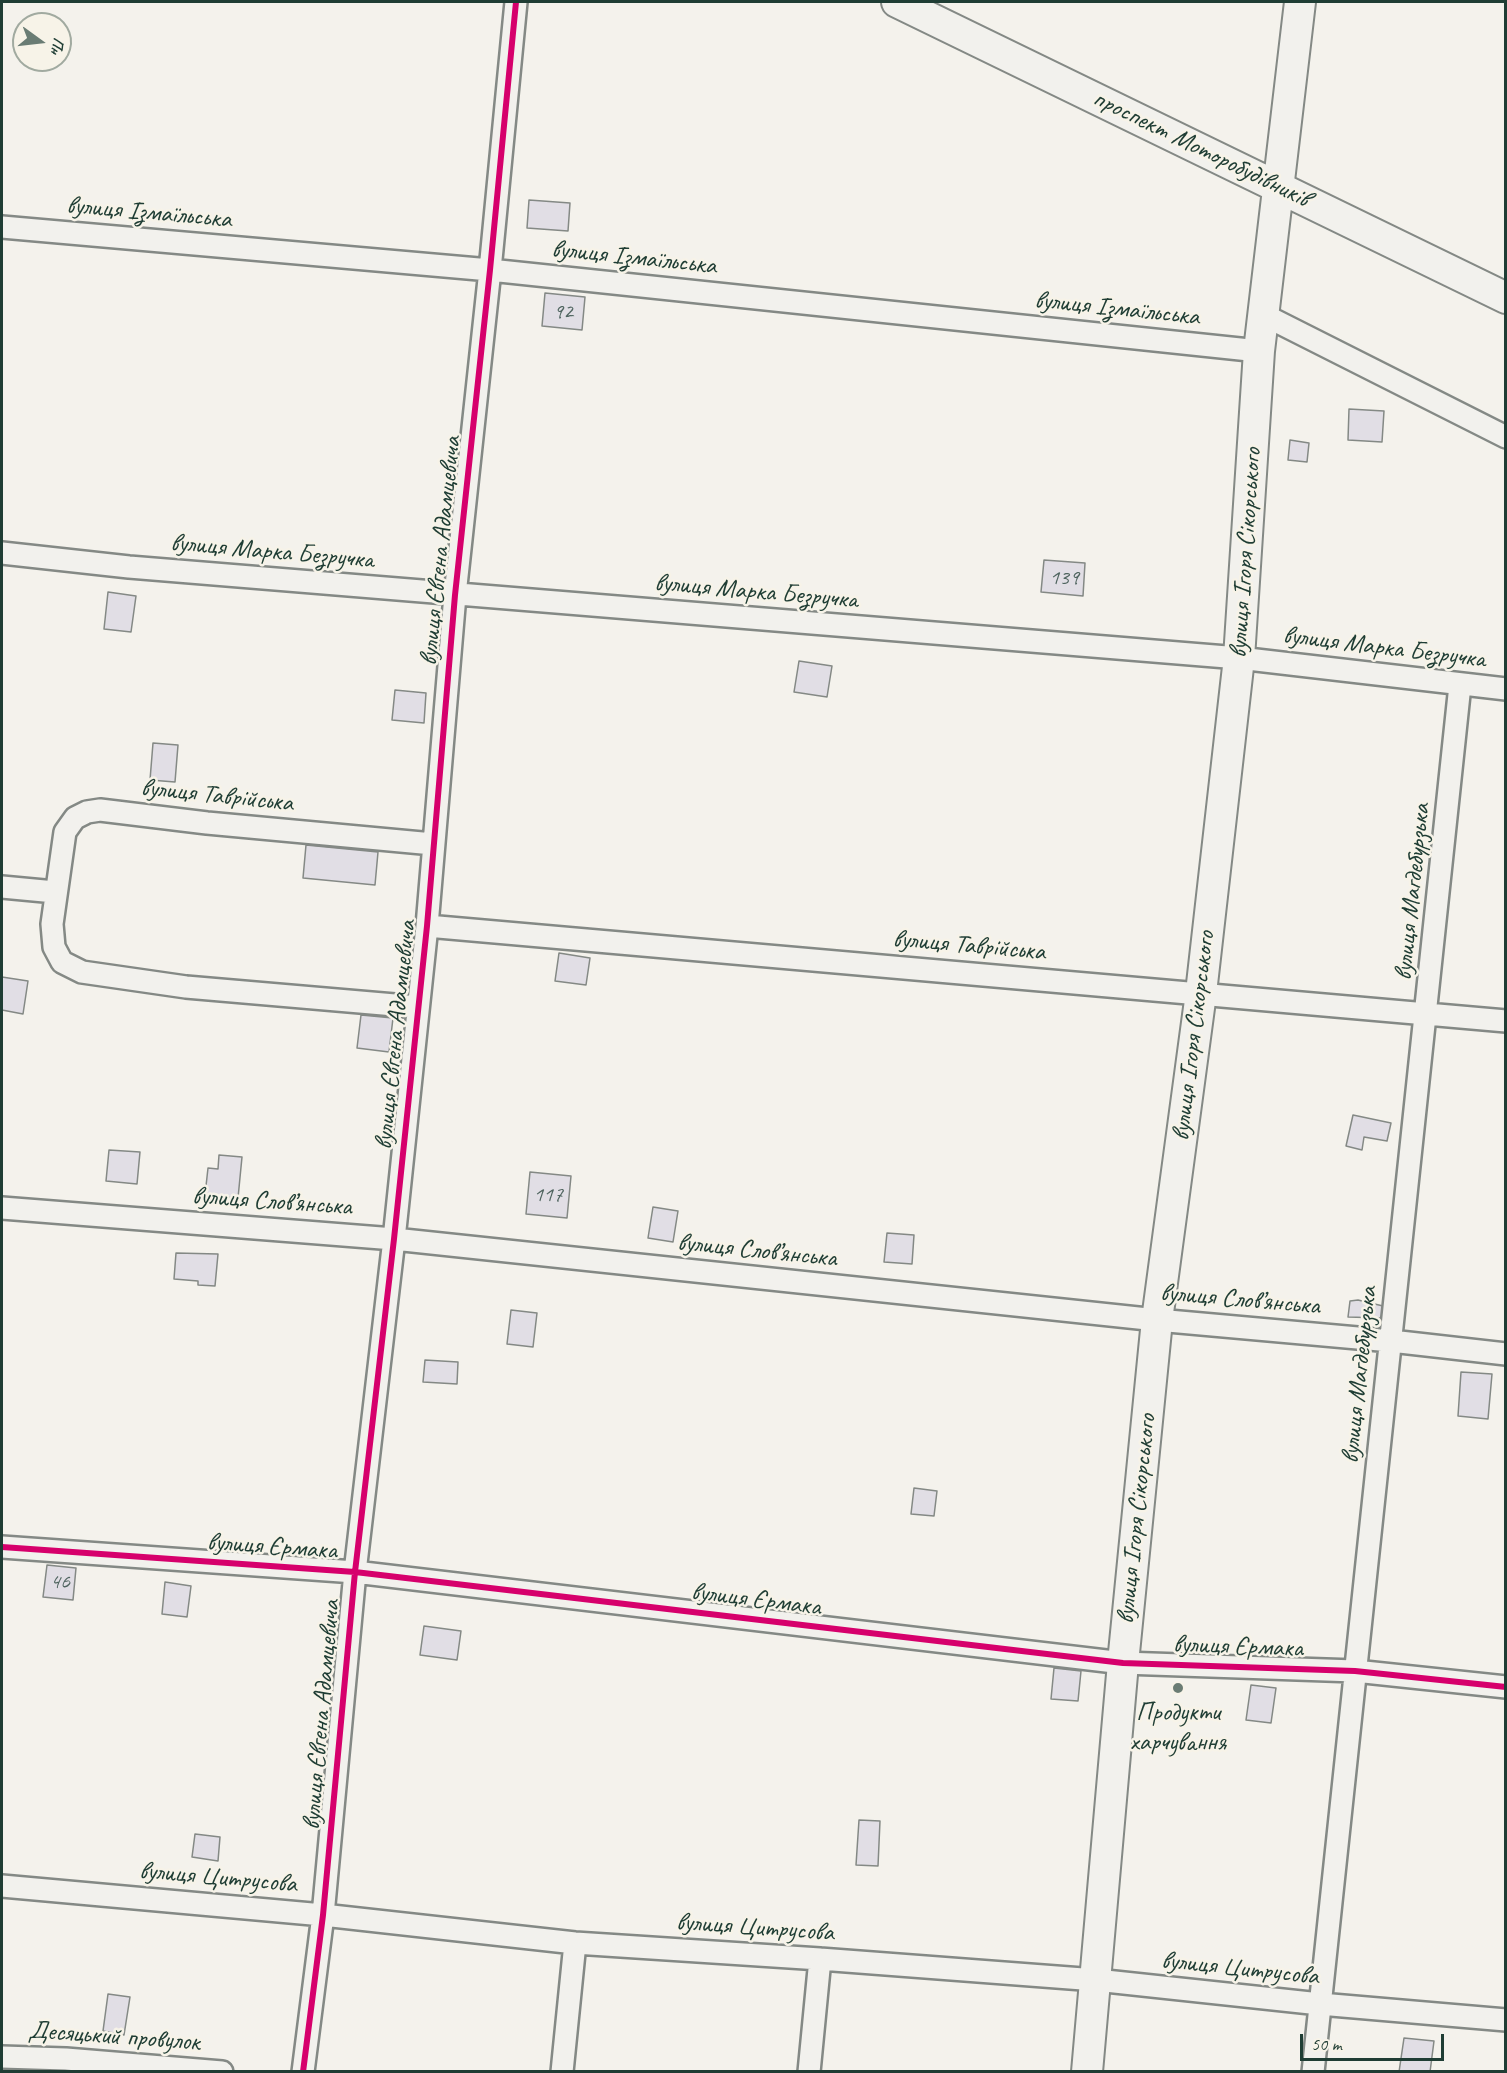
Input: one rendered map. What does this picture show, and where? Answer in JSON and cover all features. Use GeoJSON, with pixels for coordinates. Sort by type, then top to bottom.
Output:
{"type":"FeatureCollection","features":[{"type":"Feature","properties":{"kind":"main road","name":"проспект Моторобудівників"},"geometry":{"type":"LineString","coordinates":[[897,2],[1506,298]]}},
{"type":"Feature","properties":{"kind":"main road","name":"вулиця Ігоря Сікорського"},"geometry":{"type":"LineString","coordinates":[[1087,2072],[1123,1663],[1157,1320],[1201,993],[1239,658],[1259,351],[1300,2]]}},
{"type":"Feature","properties":{"kind":"street","name":"вулиця Євгена Адамцевича"},"geometry":{"type":"LineString","coordinates":[[303,2072],[323,1915],[355,1572],[394,1239],[427,926],[455,595],[516,2]]}},
{"type":"Feature","properties":{"kind":"street","name":"вулиця Ізмаїльська"},"geometry":{"type":"LineString","coordinates":[[2,227],[490,270],[1259,351]]}},
{"type":"Feature","properties":{"kind":"street"},"geometry":{"type":"LineString","coordinates":[[1264,315],[1506,437]]}},
{"type":"Feature","properties":{"kind":"street","name":"вулиця Марка Безручка"},"geometry":{"type":"LineString","coordinates":[[2,553],[129,567],[455,595],[1239,658],[1506,689]]}},
{"type":"Feature","properties":{"kind":"street","name":"вулиця Магдебурзька"},"geometry":{"type":"LineString","coordinates":[[1313,2072],[1428,1014],[1460,685]]}},
{"type":"Feature","properties":{"kind":"street","name":"вулиця Таврійська"},"geometry":{"type":"LineString","coordinates":[[418,1007],[186,987],[82,972],[63,962],[54,946],[52,924],[65,832],[75,818],[87,812],[100,810],[207,823],[433,844]]}},
{"type":"Feature","properties":{"kind":"street"},"geometry":{"type":"LineString","coordinates":[[2,887],[55,892]]}},
{"type":"Feature","properties":{"kind":"street","name":"вулиця Таврійська"},"geometry":{"type":"LineString","coordinates":[[427,926],[1506,1021]]}},
{"type":"Feature","properties":{"kind":"street","name":"вулиця Слов’янська"},"geometry":{"type":"LineString","coordinates":[[2,1208],[394,1239],[1157,1320],[1506,1354]]}},
{"type":"Feature","properties":{"kind":"street","name":"вулиця Єрмака"},"geometry":{"type":"LineString","coordinates":[[2,1547],[355,1572],[1123,1663],[1355,1671],[1506,1687]]}},
{"type":"Feature","properties":{"kind":"street","name":"вулиця Цитрусова"},"geometry":{"type":"LineString","coordinates":[[2,1886],[323,1915],[575,1943],[1096,1980],[1320,2004],[1506,2020]]}},
{"type":"Feature","properties":{"kind":"street"},"geometry":{"type":"LineString","coordinates":[[562,2072],[575,1943]]}},
{"type":"Feature","properties":{"kind":"street"},"geometry":{"type":"LineString","coordinates":[[809,2072],[820,1959]]}},
{"type":"Feature","properties":{"kind":"street","name":"Десяцький провулок"},"geometry":{"type":"LineString","coordinates":[[2,2057],[65,2065],[222,2072]]}},
{"type":"Feature","properties":{"kind":"building"},"geometry":{"type":"Polygon","coordinates":[[[529,200],[570,203],[568,231],[527,228],[529,200]]]}},
{"type":"Feature","properties":{"kind":"building"},"geometry":{"type":"Polygon","coordinates":[[[545,293],[585,297],[582,330],[542,326],[545,293]]]}},
{"type":"Feature","properties":{"kind":"building"},"geometry":{"type":"Polygon","coordinates":[[[1349,409],[1384,411],[1382,442],[1348,440],[1349,409]]]}},
{"type":"Feature","properties":{"kind":"building"},"geometry":{"type":"Polygon","coordinates":[[[1290,440],[1309,443],[1307,462],[1288,460],[1290,440]]]}},
{"type":"Feature","properties":{"kind":"building"},"geometry":{"type":"Polygon","coordinates":[[[1044,560],[1085,563],[1083,596],[1041,592],[1044,560]]]}},
{"type":"Feature","properties":{"kind":"building"},"geometry":{"type":"Polygon","coordinates":[[[108,592],[136,596],[131,632],[104,629],[108,592]]]}},
{"type":"Feature","properties":{"kind":"building"},"geometry":{"type":"Polygon","coordinates":[[[799,661],[832,666],[827,697],[794,692],[799,661]]]}},
{"type":"Feature","properties":{"kind":"building"},"geometry":{"type":"Polygon","coordinates":[[[395,690],[426,693],[424,723],[392,720],[395,690]]]}},
{"type":"Feature","properties":{"kind":"building"},"geometry":{"type":"Polygon","coordinates":[[[153,743],[178,745],[175,782],[150,780],[153,743]]]}},
{"type":"Feature","properties":{"kind":"building"},"geometry":{"type":"Polygon","coordinates":[[[306,845],[378,852],[375,885],[303,878],[306,845]]]}},
{"type":"Feature","properties":{"kind":"building"},"geometry":{"type":"Polygon","coordinates":[[[559,953],[590,958],[586,985],[555,981],[559,953]]]}},
{"type":"Feature","properties":{"kind":"building"},"geometry":{"type":"Polygon","coordinates":[[[2,977],[28,981],[23,1014],[2,1010],[2,977]]]}},
{"type":"Feature","properties":{"kind":"building"},"geometry":{"type":"Polygon","coordinates":[[[361,1015],[393,1018],[389,1052],[357,1048],[361,1015]]]}},
{"type":"Feature","properties":{"kind":"building"},"geometry":{"type":"Polygon","coordinates":[[[1353,1115],[1391,1123],[1387,1141],[1364,1137],[1362,1150],[1346,1146],[1353,1115]]]}},
{"type":"Feature","properties":{"kind":"building"},"geometry":{"type":"Polygon","coordinates":[[[109,1150],[140,1152],[137,1184],[106,1181],[109,1150]]]}},
{"type":"Feature","properties":{"kind":"building"},"geometry":{"type":"Polygon","coordinates":[[[219,1155],[242,1157],[238,1198],[205,1195],[208,1168],[218,1169],[219,1155]]]}},
{"type":"Feature","properties":{"kind":"building"},"geometry":{"type":"Polygon","coordinates":[[[530,1172],[571,1176],[567,1218],[526,1214],[530,1172]]]}},
{"type":"Feature","properties":{"kind":"building"},"geometry":{"type":"Polygon","coordinates":[[[653,1207],[678,1211],[673,1242],[648,1238],[653,1207]]]}},
{"type":"Feature","properties":{"kind":"building"},"geometry":{"type":"Polygon","coordinates":[[[887,1233],[914,1235],[912,1264],[884,1262],[887,1233]]]}},
{"type":"Feature","properties":{"kind":"building"},"geometry":{"type":"Polygon","coordinates":[[[176,1253],[218,1254],[215,1286],[198,1285],[198,1281],[174,1279],[176,1253]]]}},
{"type":"Feature","properties":{"kind":"building"},"geometry":{"type":"Polygon","coordinates":[[[1358,1300],[1383,1306],[1382,1318],[1348,1317],[1350,1301],[1358,1300]]]}},
{"type":"Feature","properties":{"kind":"building"},"geometry":{"type":"Polygon","coordinates":[[[511,1310],[537,1313],[533,1347],[507,1344],[511,1310]]]}},
{"type":"Feature","properties":{"kind":"building"},"geometry":{"type":"Polygon","coordinates":[[[425,1360],[458,1362],[457,1384],[423,1382],[425,1360]]]}},
{"type":"Feature","properties":{"kind":"building"},"geometry":{"type":"Polygon","coordinates":[[[1461,1372],[1492,1374],[1488,1419],[1458,1416],[1461,1372]]]}},
{"type":"Feature","properties":{"kind":"building"},"geometry":{"type":"Polygon","coordinates":[[[914,1488],[937,1491],[934,1516],[911,1514],[914,1488]]]}},
{"type":"Feature","properties":{"kind":"building"},"geometry":{"type":"Polygon","coordinates":[[[47,1565],[76,1568],[73,1600],[43,1597],[47,1565]]]}},
{"type":"Feature","properties":{"kind":"building"},"geometry":{"type":"Polygon","coordinates":[[[165,1582],[191,1586],[187,1617],[162,1614],[165,1582]]]}},
{"type":"Feature","properties":{"kind":"building"},"geometry":{"type":"Polygon","coordinates":[[[424,1626],[461,1631],[457,1660],[420,1655],[424,1626]]]}},
{"type":"Feature","properties":{"kind":"building"},"geometry":{"type":"Polygon","coordinates":[[[1054,1668],[1081,1671],[1078,1701],[1051,1699],[1054,1668]]]}},
{"type":"Feature","properties":{"kind":"building"},"geometry":{"type":"Polygon","coordinates":[[[1251,1685],[1276,1688],[1271,1723],[1246,1720],[1251,1685]]]}},
{"type":"Feature","properties":{"kind":"building"},"geometry":{"type":"Polygon","coordinates":[[[859,1820],[880,1821],[878,1866],[856,1865],[859,1820]]]}},
{"type":"Feature","properties":{"kind":"building"},"geometry":{"type":"Polygon","coordinates":[[[195,1834],[220,1837],[218,1861],[192,1857],[195,1834]]]}},
{"type":"Feature","properties":{"kind":"building"},"geometry":{"type":"Polygon","coordinates":[[[108,1994],[130,1997],[124,2035],[103,2031],[108,1994]]]}},
{"type":"Feature","properties":{"kind":"building"},"geometry":{"type":"Polygon","coordinates":[[[1404,2038],[1434,2041],[1430,2072],[1399,2072],[1404,2038]]]}},
{"type":"Feature","properties":{"kind":"cycle path"},"geometry":{"type":"LineString","coordinates":[[303,2072],[323,1915],[355,1572],[394,1239],[427,926],[455,595],[516,2]]}},
{"type":"Feature","properties":{"kind":"cycle path"},"geometry":{"type":"LineString","coordinates":[[2,1547],[355,1572],[1123,1663],[1355,1671],[1506,1687]]}},
{"type":"Feature","properties":{"kind":"place","name":"Продукти харчування"},"geometry":{"type":"Point","coordinates":[1178,1688]}}]}
